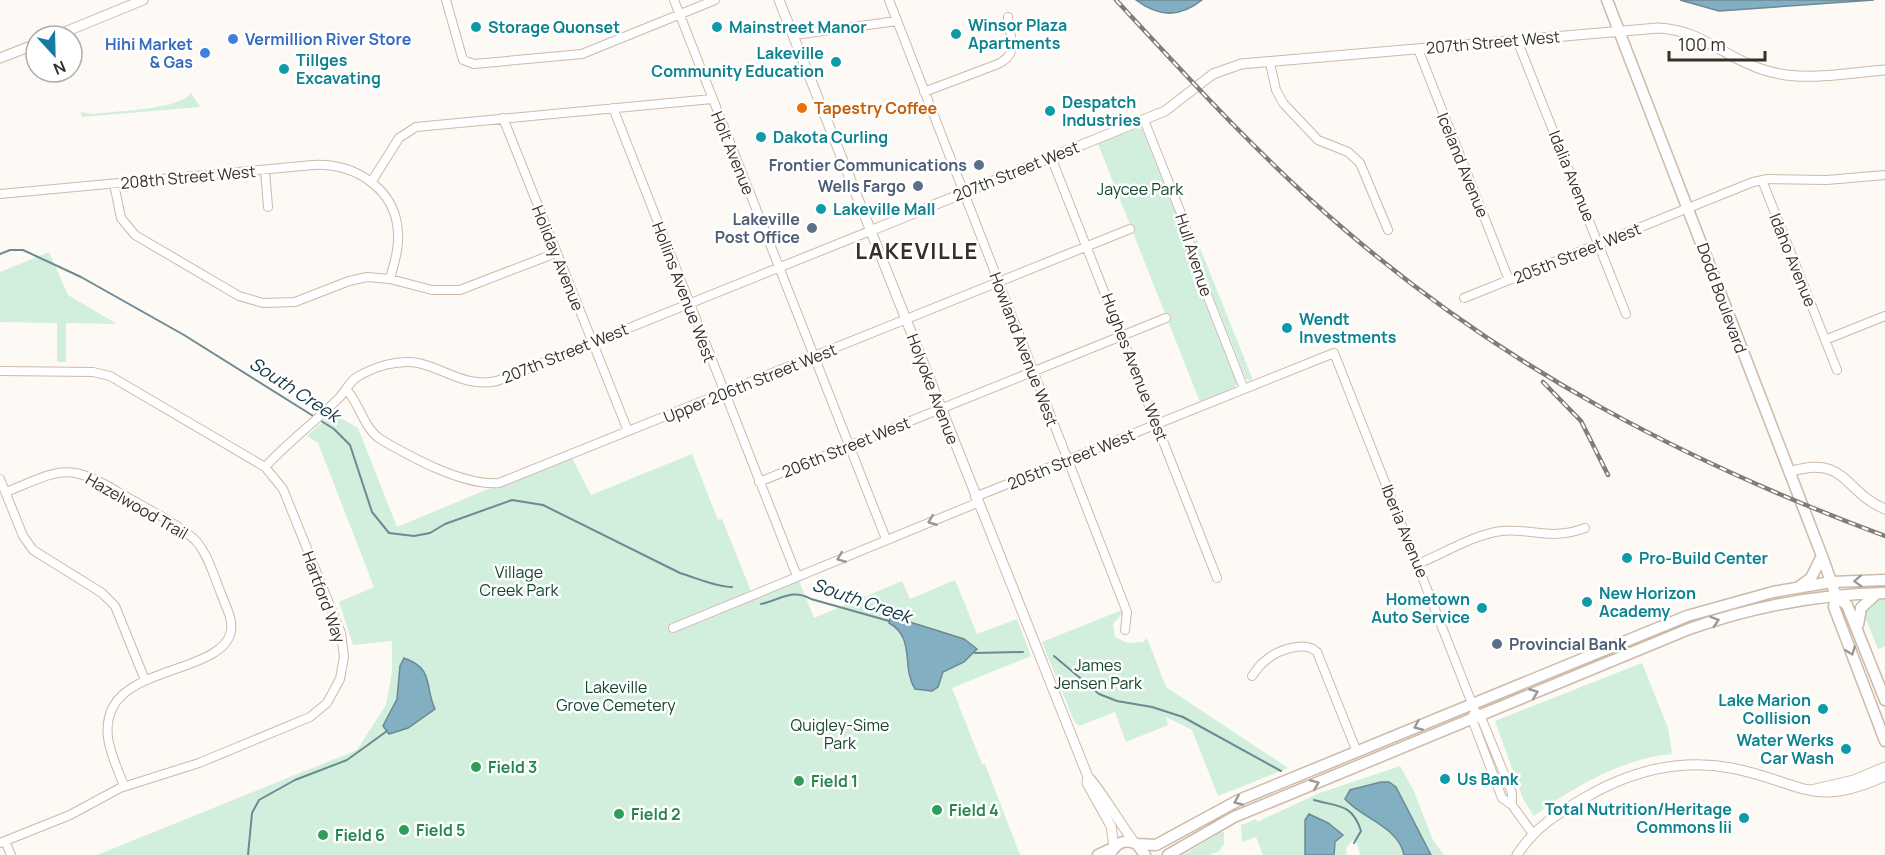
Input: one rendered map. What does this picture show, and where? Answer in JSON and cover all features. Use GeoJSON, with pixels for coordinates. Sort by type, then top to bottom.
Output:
{"type":"FeatureCollection","features":[{"type":"Feature","properties":{"kind":"main road","name":"Dodd Boulevard"},"geometry":{"type":"LineString","coordinates":[[1607,0],[1822,556],[1836,596],[1834,607],[1885,741]]}},
{"type":"Feature","properties":{"kind":"main road"},"geometry":{"type":"LineString","coordinates":[[1797,587],[1811,578],[1822,556]]}},
{"type":"Feature","properties":{"kind":"main road"},"geometry":{"type":"LineString","coordinates":[[1168,855],[1234,817],[1687,616],[1737,600],[1797,587],[1831,582],[1885,580]]}},
{"type":"Feature","properties":{"kind":"main road"},"geometry":{"type":"LineString","coordinates":[[1098,855],[1113,850],[1122,842],[1156,845],[1221,808],[1357,752],[1475,712],[1707,623],[1762,608],[1836,596],[1882,593]]}},
{"type":"Feature","properties":{"kind":"main road"},"geometry":{"type":"LineString","coordinates":[[1860,638],[1858,620],[1860,608],[1882,593]]}},
{"type":"Feature","properties":{"kind":"main road","name":"Dodd Boulevard"},"geometry":{"type":"LineString","coordinates":[[1836,596],[1847,605],[1885,700]]}},
{"type":"Feature","properties":{"kind":"main road"},"geometry":{"type":"LineString","coordinates":[[1875,714],[1885,727]]}},
{"type":"Feature","properties":{"kind":"main road"},"geometry":{"type":"LineString","coordinates":[[1136,843],[1145,855]]}},
{"type":"Feature","properties":{"kind":"street"},"geometry":{"type":"LineString","coordinates":[[84,24],[143,0]]}},
{"type":"Feature","properties":{"kind":"street"},"geometry":{"type":"LineString","coordinates":[[446,0],[465,63],[582,54],[716,0]]}},
{"type":"Feature","properties":{"kind":"street","name":"Holt Avenue"},"geometry":{"type":"LineString","coordinates":[[674,0],[886,539]]}},
{"type":"Feature","properties":{"kind":"street","name":"Holyoke Avenue"},"geometry":{"type":"LineString","coordinates":[[780,0],[976,500],[1088,777],[1089,788],[1112,829],[1113,850]]}},
{"type":"Feature","properties":{"kind":"street","name":"Howland Avenue West"},"geometry":{"type":"LineString","coordinates":[[889,0],[1127,612],[1125,630]]}},
{"type":"Feature","properties":{"kind":"street"},"geometry":{"type":"LineString","coordinates":[[924,92],[1006,60],[1013,47],[1008,17]]}},
{"type":"Feature","properties":{"kind":"street"},"geometry":{"type":"LineString","coordinates":[[794,36],[897,21]]}},
{"type":"Feature","properties":{"kind":"street","name":"207th Street West"},"geometry":{"type":"LineString","coordinates":[[264,467],[360,375],[400,362],[428,366],[463,381],[491,382],[1144,120],[1177,104],[1218,71],[1235,65],[1658,28],[1684,31],[1708,40],[1751,65],[1786,75],[1808,76],[1885,69]]}},
{"type":"Feature","properties":{"kind":"street","name":"Idalia Avenue"},"geometry":{"type":"LineString","coordinates":[[1517,40],[1626,314]]}},
{"type":"Feature","properties":{"kind":"street"},"geometry":{"type":"LineString","coordinates":[[0,58],[24,49]]}},
{"type":"Feature","properties":{"kind":"street","name":"Iceland Avenue"},"geometry":{"type":"LineString","coordinates":[[1418,49],[1509,280]]}},
{"type":"Feature","properties":{"kind":"street"},"geometry":{"type":"LineString","coordinates":[[1269,63],[1276,90],[1283,103],[1318,140],[1348,152],[1360,163],[1388,230]]}},
{"type":"Feature","properties":{"kind":"street"},"geometry":{"type":"LineString","coordinates":[[372,182],[399,138],[408,130],[429,125],[712,99]]}},
{"type":"Feature","properties":{"kind":"street","name":"Hollins Avenue West"},"geometry":{"type":"LineString","coordinates":[[613,108],[797,576]]}},
{"type":"Feature","properties":{"kind":"street","name":"Holiday Avenue"},"geometry":{"type":"LineString","coordinates":[[503,118],[628,431]]}},
{"type":"Feature","properties":{"kind":"street","name":"Hull Avenue"},"geometry":{"type":"LineString","coordinates":[[1144,120],[1184,221],[1195,264],[1244,389]]}},
{"type":"Feature","properties":{"kind":"street","name":"Hughes Avenue West"},"geometry":{"type":"LineString","coordinates":[[1051,157],[1217,578]]}},
{"type":"Feature","properties":{"kind":"street","name":"208th Street West"},"geometry":{"type":"LineString","coordinates":[[0,194],[330,165],[351,170],[372,182],[390,206],[398,226],[398,247],[390,279]]}},
{"type":"Feature","properties":{"kind":"street"},"geometry":{"type":"LineString","coordinates":[[265,170],[268,207]]}},
{"type":"Feature","properties":{"kind":"street"},"geometry":{"type":"LineString","coordinates":[[1762,180],[1814,181],[1885,175]]}},
{"type":"Feature","properties":{"kind":"street","name":"205th Street West"},"geometry":{"type":"LineString","coordinates":[[1464,298],[1762,180]]}},
{"type":"Feature","properties":{"kind":"street","name":"Idaho Avenue"},"geometry":{"type":"LineString","coordinates":[[1762,180],[1837,370]]}},
{"type":"Feature","properties":{"kind":"street"},"geometry":{"type":"LineString","coordinates":[[114,183],[121,218],[135,235],[244,298],[269,304],[288,303],[356,279],[390,279],[432,290],[460,290],[556,253]]}},
{"type":"Feature","properties":{"kind":"street","name":"Upper 206th Street West"},"geometry":{"type":"LineString","coordinates":[[346,389],[357,401],[371,432],[384,441],[462,478],[485,484],[514,479],[1130,229]]}},
{"type":"Feature","properties":{"kind":"street"},"geometry":{"type":"LineString","coordinates":[[1825,340],[1885,316]]}},
{"type":"Feature","properties":{"kind":"street","name":"206th Street West"},"geometry":{"type":"LineString","coordinates":[[759,482],[1166,318]]}},
{"type":"Feature","properties":{"kind":"street","name":"205th Street West"},"geometry":{"type":"LineString","coordinates":[[673,627],[886,539],[1067,460],[1334,353]]}},
{"type":"Feature","properties":{"kind":"street","name":"Iberia Avenue"},"geometry":{"type":"LineString","coordinates":[[1334,353],[1475,712],[1512,793],[1512,806],[1533,834]]}},
{"type":"Feature","properties":{"kind":"street","name":"Hartford Way"},"geometry":{"type":"LineString","coordinates":[[0,371],[93,372],[110,376],[264,467],[283,489],[341,633],[344,659],[338,686],[321,708],[301,722],[198,763],[124,786],[70,815],[3,842]]}},
{"type":"Feature","properties":{"kind":"street"},"geometry":{"type":"LineString","coordinates":[[1789,472],[1808,466],[1830,468],[1845,478],[1868,500],[1885,509]]}},
{"type":"Feature","properties":{"kind":"street","name":"Hazelwood Trail"},"geometry":{"type":"LineString","coordinates":[[6,492],[51,474],[69,472],[82,474],[177,528],[198,544],[230,617],[229,636],[221,648],[146,680],[122,694],[108,722],[109,743],[124,786]]}},
{"type":"Feature","properties":{"kind":"street"},"geometry":{"type":"LineString","coordinates":[[0,479],[22,535],[33,550],[102,592],[112,602],[146,680]]}},
{"type":"Feature","properties":{"kind":"street"},"geometry":{"type":"LineString","coordinates":[[1418,564],[1498,532],[1515,531],[1550,536],[1585,528]]}},
{"type":"Feature","properties":{"kind":"street"},"geometry":{"type":"LineString","coordinates":[[1252,675],[1265,660],[1301,645],[1310,646],[1317,652],[1357,752]]}},
{"type":"Feature","properties":{"kind":"street"},"geometry":{"type":"LineString","coordinates":[[1517,855],[1533,834],[1550,819],[1605,786],[1663,767],[1718,765],[1822,794],[1841,792],[1885,776]]}},
{"type":"Feature","properties":{"kind":"street"},"geometry":{"type":"LineString","coordinates":[[1811,790],[1854,780],[1885,766]]}},
{"type":"Feature","properties":{"kind":"street","name":"Holyoke Avenue"},"geometry":{"type":"LineString","coordinates":[[1088,777],[1094,780],[1104,802],[1136,843]]}},
{"type":"Feature","properties":{"kind":"street"},"geometry":{"type":"LineString","coordinates":[[3,842],[11,855]]}},
{"type":"Feature","properties":{"kind":"green space"},"geometry":{"type":"Polygon","coordinates":[[[191,93],[200,107],[82,117],[81,112],[92,114],[160,106],[184,99],[191,93]]]}},
{"type":"Feature","properties":{"kind":"green space","name":"Jaycee Park"},"geometry":{"type":"Polygon","coordinates":[[[1138,128],[1142,129],[1179,222],[1192,271],[1237,384],[1234,388],[1200,402],[1098,144],[1138,128]]]}},
{"type":"Feature","properties":{"kind":"green space"},"geometry":{"type":"Polygon","coordinates":[[[1192,228],[1253,380],[1246,379],[1200,263],[1192,228]]]}},
{"type":"Feature","properties":{"kind":"green space"},"geometry":{"type":"Polygon","coordinates":[[[49,252],[68,295],[117,324],[66,323],[66,362],[57,362],[57,323],[0,322],[0,272],[49,252]]]}},
{"type":"Feature","properties":{"kind":"green space"},"geometry":{"type":"Polygon","coordinates":[[[332,413],[358,428],[397,527],[544,466],[546,469],[572,458],[591,495],[692,454],[718,520],[722,519],[751,591],[706,610],[707,614],[797,576],[814,618],[902,581],[910,599],[955,580],[977,634],[1017,619],[1031,656],[952,688],[982,764],[985,764],[1020,855],[97,855],[357,750],[386,705],[392,672],[392,641],[353,645],[339,602],[374,587],[318,443],[307,436],[332,413]]]}},
{"type":"Feature","properties":{"kind":"green space"},"geometry":{"type":"Polygon","coordinates":[[[1874,599],[1885,599],[1885,646],[1878,649],[1863,612],[1874,599]]]}},
{"type":"Feature","properties":{"kind":"green space","name":"James Jensen Park"},"geometry":{"type":"Polygon","coordinates":[[[1122,610],[1123,613],[1113,624],[1115,637],[1127,643],[1143,642],[1147,638],[1166,687],[1288,768],[1218,796],[1192,730],[1166,717],[1168,725],[1126,742],[1115,712],[1079,726],[1074,721],[1042,642],[1122,610]]]}},
{"type":"Feature","properties":{"kind":"green space"},"geometry":{"type":"Polygon","coordinates":[[[1642,663],[1668,728],[1672,754],[1635,761],[1599,776],[1534,816],[1523,799],[1495,721],[1642,663]]]}},
{"type":"Feature","properties":{"kind":"green space"},"geometry":{"type":"Polygon","coordinates":[[[1400,766],[1413,789],[1433,840],[1444,855],[1431,855],[1411,820],[1345,799],[1395,838],[1404,855],[1360,855],[1357,843],[1353,840],[1346,848],[1347,855],[1334,855],[1335,842],[1339,840],[1328,823],[1309,814],[1305,820],[1305,855],[1263,855],[1256,837],[1242,842],[1241,825],[1256,819],[1257,822],[1317,794],[1400,766]]]}},
{"type":"Feature","properties":{"kind":"green space"},"geometry":{"type":"Polygon","coordinates":[[[1224,832],[1224,844],[1219,851],[1209,855],[1183,855],[1224,832]]]}},
{"type":"Feature","properties":{"kind":"water"},"geometry":{"type":"Polygon","coordinates":[[[1136,0],[1202,0],[1186,10],[1169,13],[1152,10],[1136,0]]]}},
{"type":"Feature","properties":{"kind":"water"},"geometry":{"type":"Polygon","coordinates":[[[1680,0],[1874,0],[1719,11],[1680,0]]]}},
{"type":"Feature","properties":{"kind":"water"},"geometry":{"type":"Polygon","coordinates":[[[897,618],[964,639],[977,649],[964,662],[943,672],[938,687],[932,691],[915,689],[902,637],[889,623],[890,619],[897,618]]]}},
{"type":"Feature","properties":{"kind":"water"},"geometry":{"type":"Polygon","coordinates":[[[404,658],[414,662],[425,673],[435,709],[408,728],[389,734],[383,726],[397,699],[400,666],[404,658]]]}},
{"type":"Feature","properties":{"kind":"water"},"geometry":{"type":"Polygon","coordinates":[[[1389,782],[1396,787],[1431,855],[1404,855],[1395,837],[1345,799],[1350,790],[1389,782]]]}},
{"type":"Feature","properties":{"kind":"water"},"geometry":{"type":"Polygon","coordinates":[[[1309,814],[1328,823],[1343,835],[1335,842],[1334,855],[1305,855],[1305,820],[1309,814]]]}},
{"type":"Feature","properties":{"kind":"waterway","name":"South Creek"},"geometry":{"type":"LineString","coordinates":[[0,254],[10,250],[23,250],[81,277],[184,335],[334,429],[350,445],[372,512],[389,533],[414,536],[430,533],[445,524],[512,500],[543,505],[680,573],[713,584],[732,587]]}},
{"type":"Feature","properties":{"kind":"waterway","name":"South Creek"},"geometry":{"type":"LineString","coordinates":[[761,604],[786,596],[798,595],[889,621]]}},
{"type":"Feature","properties":{"kind":"waterway","name":"South Creek"},"geometry":{"type":"LineString","coordinates":[[975,653],[1023,652]]}},
{"type":"Feature","properties":{"kind":"waterway","name":"South Creek"},"geometry":{"type":"LineString","coordinates":[[1054,656],[1099,694],[1117,701],[1152,707],[1183,717],[1281,771]]}},
{"type":"Feature","properties":{"kind":"waterway"},"geometry":{"type":"LineString","coordinates":[[248,855],[252,813],[259,800],[295,780],[347,760],[387,731]]}},
{"type":"Feature","properties":{"kind":"waterway","name":"South Creek"},"geometry":{"type":"LineString","coordinates":[[1314,800],[1343,808],[1353,815],[1361,831],[1354,843]]}},
{"type":"Feature","properties":{"kind":"railway"},"geometry":{"type":"LineString","coordinates":[[1116,0],[1227,118],[1314,203],[1407,280],[1470,326],[1601,407],[1669,443],[1739,477],[1885,536]]}},
{"type":"Feature","properties":{"kind":"railway"},"geometry":{"type":"LineString","coordinates":[[1543,382],[1581,421],[1608,475]]}},
{"type":"Feature","properties":{"kind":"place","name":"Storage Quonset"},"geometry":{"type":"Point","coordinates":[476,27]}},
{"type":"Feature","properties":{"kind":"place","name":"Mainstreet Manor"},"geometry":{"type":"Point","coordinates":[717,27]}},
{"type":"Feature","properties":{"kind":"place","name":"Winsor Plaza Apartments"},"geometry":{"type":"Point","coordinates":[956,34]}},
{"type":"Feature","properties":{"kind":"place","name":"Vermillion River Store"},"geometry":{"type":"Point","coordinates":[233,39]}},
{"type":"Feature","properties":{"kind":"place","name":"Hihi Market & Gas"},"geometry":{"type":"Point","coordinates":[205,53]}},
{"type":"Feature","properties":{"kind":"place","name":"Lakeville Community Education"},"geometry":{"type":"Point","coordinates":[836,62]}},
{"type":"Feature","properties":{"kind":"place","name":"Tillges Excavating"},"geometry":{"type":"Point","coordinates":[284,69]}},
{"type":"Feature","properties":{"kind":"place","name":"Tapestry Coffee"},"geometry":{"type":"Point","coordinates":[802,108]}},
{"type":"Feature","properties":{"kind":"place","name":"Despatch Industries"},"geometry":{"type":"Point","coordinates":[1050,111]}},
{"type":"Feature","properties":{"kind":"place","name":"Dakota Curling"},"geometry":{"type":"Point","coordinates":[761,137]}},
{"type":"Feature","properties":{"kind":"place","name":"Frontier Communications"},"geometry":{"type":"Point","coordinates":[979,165]}},
{"type":"Feature","properties":{"kind":"place","name":"Wells Fargo"},"geometry":{"type":"Point","coordinates":[918,186]}},
{"type":"Feature","properties":{"kind":"place","name":"Lakeville Mall"},"geometry":{"type":"Point","coordinates":[821,209]}},
{"type":"Feature","properties":{"kind":"place","name":"Lakeville Post Office"},"geometry":{"type":"Point","coordinates":[812,228]}},
{"type":"Feature","properties":{"kind":"place","name":"Wendt Investments"},"geometry":{"type":"Point","coordinates":[1287,328]}},
{"type":"Feature","properties":{"kind":"place","name":"Pro-Build Center"},"geometry":{"type":"Point","coordinates":[1627,558]}},
{"type":"Feature","properties":{"kind":"place","name":"New Horizon Academy"},"geometry":{"type":"Point","coordinates":[1587,602]}},
{"type":"Feature","properties":{"kind":"place","name":"Hometown Auto Service"},"geometry":{"type":"Point","coordinates":[1482,608]}},
{"type":"Feature","properties":{"kind":"place","name":"Provincial Bank"},"geometry":{"type":"Point","coordinates":[1497,644]}},
{"type":"Feature","properties":{"kind":"place","name":"Lake Marion Collision"},"geometry":{"type":"Point","coordinates":[1823,709]}},
{"type":"Feature","properties":{"kind":"place","name":"Water Werks Car Wash"},"geometry":{"type":"Point","coordinates":[1846,749]}},
{"type":"Feature","properties":{"kind":"place","name":"Field 3"},"geometry":{"type":"Point","coordinates":[476,767]}},
{"type":"Feature","properties":{"kind":"place","name":"Us Bank"},"geometry":{"type":"Point","coordinates":[1445,779]}},
{"type":"Feature","properties":{"kind":"place","name":"Field 1"},"geometry":{"type":"Point","coordinates":[799,781]}},
{"type":"Feature","properties":{"kind":"place","name":"Field 4"},"geometry":{"type":"Point","coordinates":[937,810]}},
{"type":"Feature","properties":{"kind":"place","name":"Field 2"},"geometry":{"type":"Point","coordinates":[619,814]}},
{"type":"Feature","properties":{"kind":"place","name":"Total Nutrition/Heritage Commons Iii"},"geometry":{"type":"Point","coordinates":[1744,818]}},
{"type":"Feature","properties":{"kind":"place","name":"Field 5"},"geometry":{"type":"Point","coordinates":[404,830]}},
{"type":"Feature","properties":{"kind":"place","name":"Field 6"},"geometry":{"type":"Point","coordinates":[323,835]}},
{"type":"Feature","properties":{"kind":"district","name":"LAKEVILLE"},"geometry":{"type":"Point","coordinates":[917,251]}},
{"type":"Feature","properties":{"kind":"park label","name":"Village Creek Park"},"geometry":{"type":"Point","coordinates":[519,581]}},
{"type":"Feature","properties":{"kind":"park label","name":"Lakeville Grove Cemetery"},"geometry":{"type":"Point","coordinates":[616,696]}},
{"type":"Feature","properties":{"kind":"park label","name":"Quigley-Sime Park"},"geometry":{"type":"Point","coordinates":[840,734]}}]}
